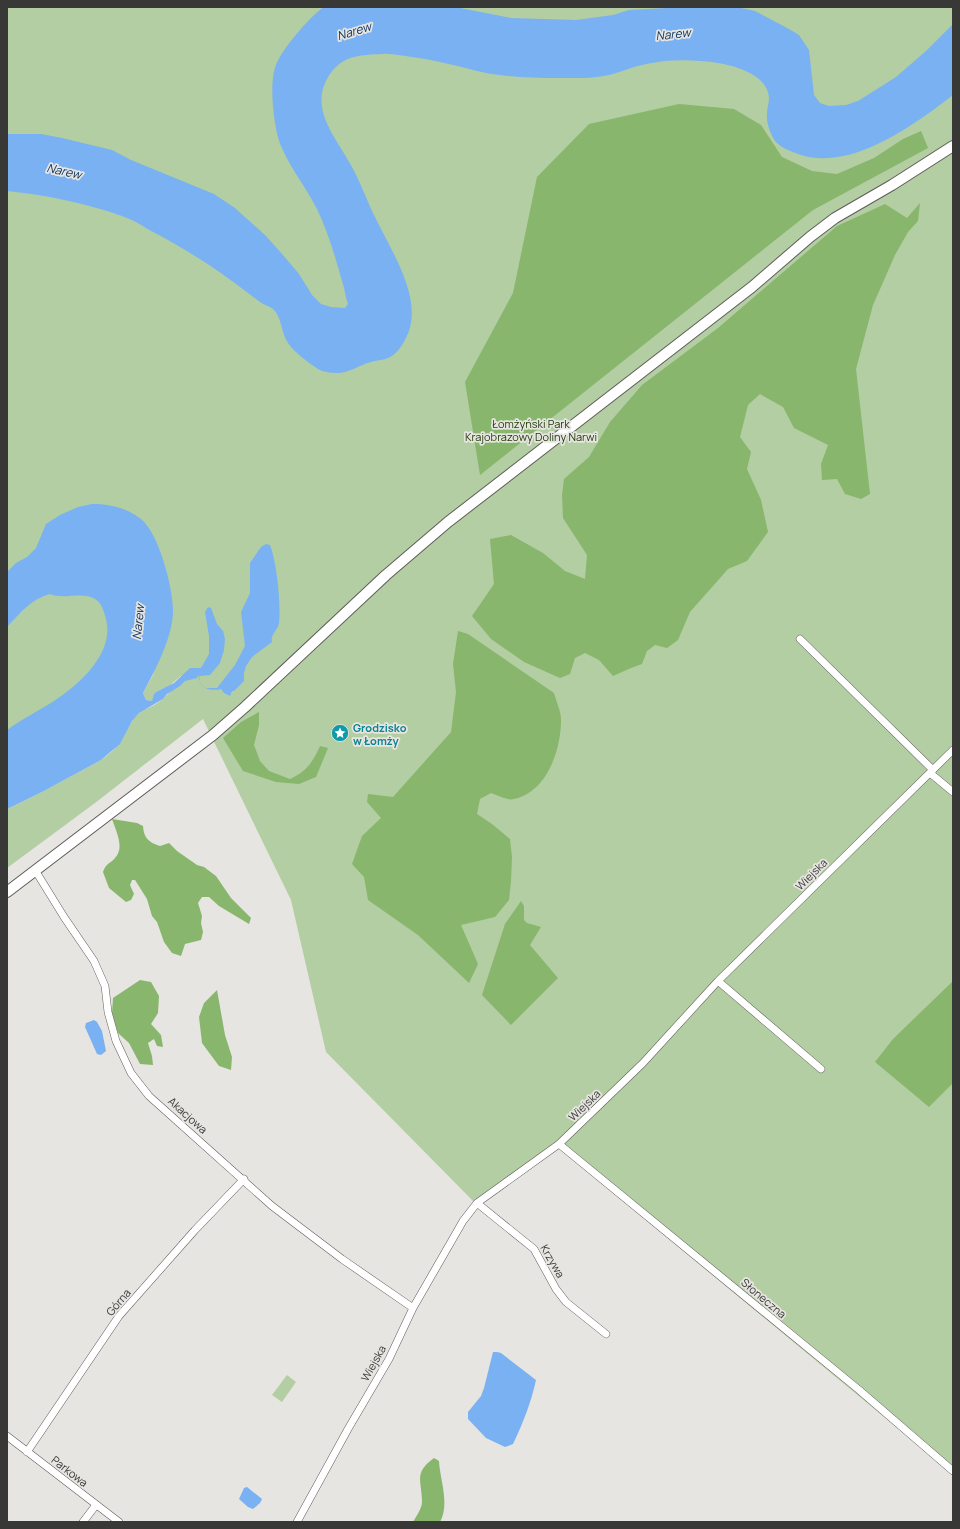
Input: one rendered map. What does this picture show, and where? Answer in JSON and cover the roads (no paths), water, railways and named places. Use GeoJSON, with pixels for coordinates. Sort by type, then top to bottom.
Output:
{"type":"FeatureCollection","features":[{"type":"Feature","properties":{"kind":"street"},"geometry":{"type":"LineString","coordinates":[[7,892],[213,735],[386,575],[448,522],[752,287],[810,237],[835,218],[892,185],[953,146]]}},
{"type":"Feature","properties":{"kind":"street"},"geometry":{"type":"LineString","coordinates":[[800,639],[953,792]]}},
{"type":"Feature","properties":{"kind":"street","name":"Wiejska"},"geometry":{"type":"LineString","coordinates":[[297,1522],[348,1429],[389,1359],[413,1308],[463,1221],[477,1203],[559,1144],[643,1063],[718,981],[953,750]]}},
{"type":"Feature","properties":{"kind":"street","name":"Akacjowa"},"geometry":{"type":"LineString","coordinates":[[35,870],[64,917],[94,961],[101,975],[116,1041],[131,1073],[150,1096],[244,1179],[272,1206],[342,1259],[413,1308]]}},
{"type":"Feature","properties":{"kind":"street"},"geometry":{"type":"LineString","coordinates":[[718,981],[821,1069]]}},
{"type":"Feature","properties":{"kind":"street","name":"Słoneczna"},"geometry":{"type":"LineString","coordinates":[[559,1144],[858,1389],[953,1471]]}},
{"type":"Feature","properties":{"kind":"street","name":"Górna"},"geometry":{"type":"LineString","coordinates":[[27,1452],[120,1316],[167,1261],[244,1179]]}},
{"type":"Feature","properties":{"kind":"street","name":"Krzywa"},"geometry":{"type":"LineString","coordinates":[[477,1203],[534,1249],[556,1289],[566,1302],[606,1334]]}},
{"type":"Feature","properties":{"kind":"street","name":"Parkowa"},"geometry":{"type":"LineString","coordinates":[[7,1436],[119,1522]]}},
{"type":"Feature","properties":{"kind":"street"},"geometry":{"type":"LineString","coordinates":[[83,1522],[96,1505]]}},
{"type":"Feature","properties":{"kind":"water","name":"Narew"},"geometry":{"type":"Polygon","coordinates":[[[324,7],[455,7],[511,18],[576,20],[613,15],[629,10],[686,7],[741,8],[755,11],[799,35],[809,50],[814,95],[820,103],[829,106],[846,105],[858,101],[896,77],[926,51],[953,24],[953,95],[920,119],[882,142],[861,151],[841,157],[821,158],[801,155],[780,146],[775,141],[768,124],[767,111],[769,98],[763,83],[742,69],[725,64],[677,60],[641,65],[597,77],[548,78],[497,75],[436,61],[393,54],[353,57],[341,63],[330,74],[324,87],[321,99],[323,110],[326,122],[356,174],[405,278],[412,309],[411,324],[406,338],[400,348],[392,356],[367,363],[341,373],[322,371],[294,350],[288,343],[278,316],[273,309],[260,302],[226,276],[203,261],[139,224],[108,211],[80,203],[51,197],[7,191],[7,134],[41,134],[112,150],[131,160],[214,194],[235,208],[265,235],[283,255],[299,274],[312,295],[321,304],[331,307],[345,308],[348,304],[328,235],[317,209],[289,162],[278,138],[272,96],[273,76],[282,53],[311,18],[324,7]]]}},
{"type":"Feature","properties":{"kind":"water","name":"Narew"},"geometry":{"type":"Polygon","coordinates":[[[92,504],[118,507],[136,515],[141,519],[148,526],[154,536],[168,577],[173,603],[172,623],[162,654],[143,693],[146,700],[152,701],[156,692],[174,683],[190,668],[201,668],[209,654],[209,636],[205,612],[208,607],[211,608],[217,624],[223,631],[225,639],[224,650],[220,663],[210,675],[200,676],[199,681],[199,675],[197,678],[185,681],[167,694],[163,699],[139,713],[132,721],[120,744],[101,760],[7,809],[7,730],[54,701],[84,677],[100,656],[105,644],[107,632],[106,619],[101,605],[95,599],[79,595],[55,596],[50,594],[43,596],[31,603],[7,627],[7,572],[36,548],[46,524],[60,515],[78,507],[92,504]]]}},
{"type":"Feature","properties":{"kind":"water"},"geometry":{"type":"Polygon","coordinates":[[[266,544],[270,545],[278,584],[279,605],[279,623],[272,637],[272,642],[252,657],[246,666],[244,681],[234,691],[232,691],[230,696],[224,693],[221,689],[211,690],[206,688],[217,688],[235,665],[245,646],[241,612],[250,593],[250,563],[261,547],[266,544]]]}},
{"type":"Feature","properties":{"kind":"water"},"geometry":{"type":"Polygon","coordinates":[[[94,1020],[97,1022],[102,1031],[106,1051],[101,1055],[97,1054],[85,1027],[86,1023],[94,1020]]]}},
{"type":"Feature","properties":{"kind":"water"},"geometry":{"type":"Polygon","coordinates":[[[493,1352],[501,1353],[536,1380],[529,1405],[517,1436],[513,1444],[505,1447],[486,1438],[468,1419],[468,1412],[481,1396],[484,1388],[493,1352]]]}},
{"type":"Feature","properties":{"kind":"water"},"geometry":{"type":"Polygon","coordinates":[[[247,1487],[262,1499],[253,1509],[248,1507],[239,1499],[244,1488],[247,1487]]]}},
{"type":"Feature","properties":{"kind":"place","name":"Grodzisko w Łomży"},"geometry":{"type":"Point","coordinates":[340,733]}},
{"type":"Feature","properties":{"kind":"park label","name":"Łomżyński Park Krajobrazowy Doliny Narwi"},"geometry":{"type":"Point","coordinates":[531,429]}}]}
